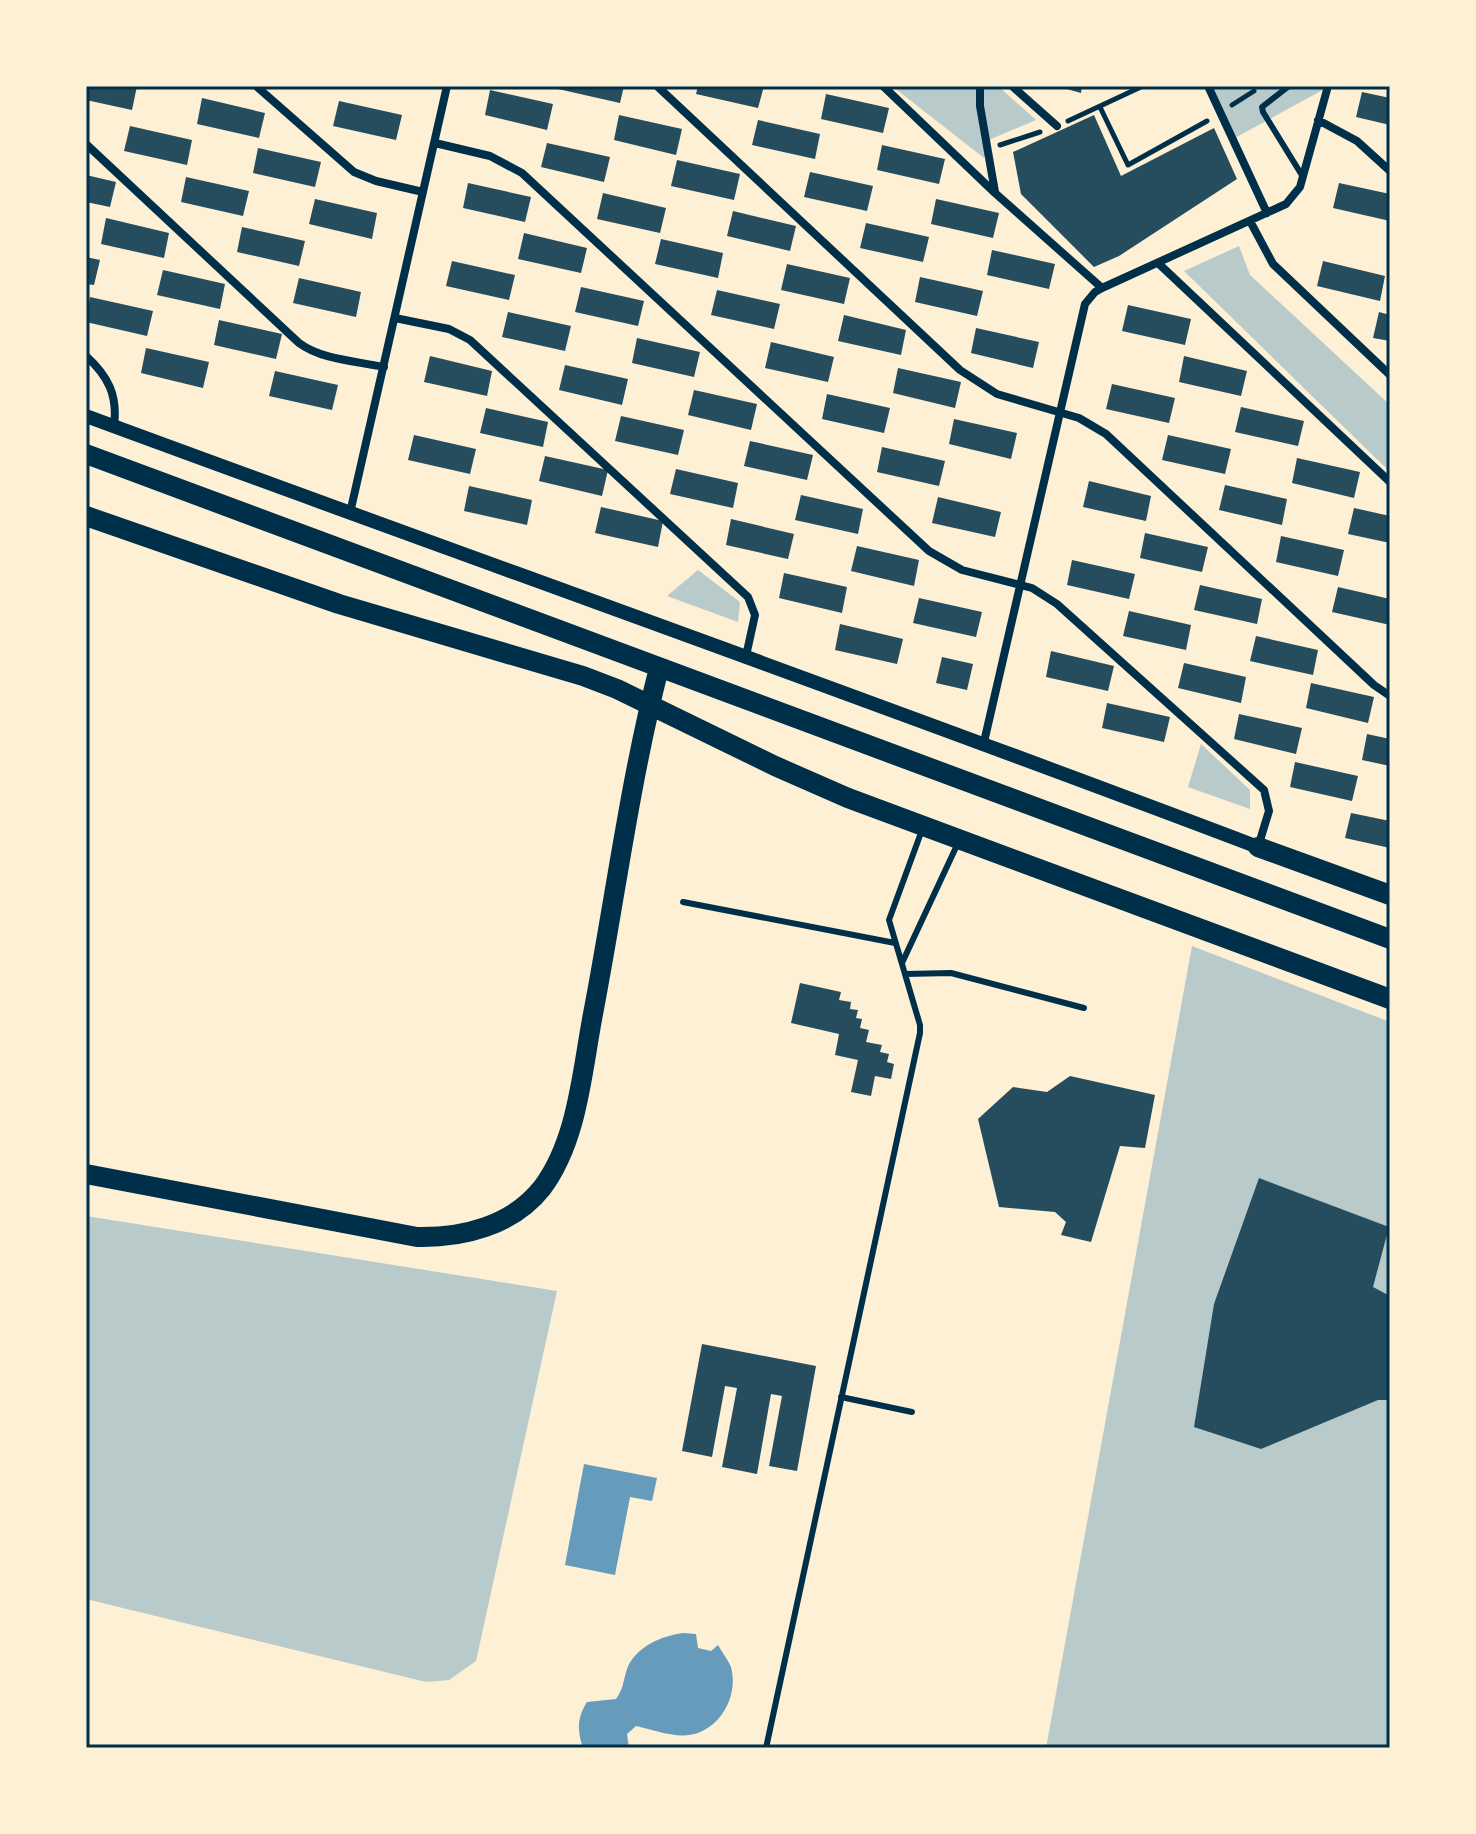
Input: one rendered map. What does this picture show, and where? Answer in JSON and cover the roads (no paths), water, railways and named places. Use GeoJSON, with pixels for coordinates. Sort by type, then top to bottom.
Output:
{"type":"FeatureCollection","features":[{"type":"Feature","properties":{"kind":"main road"},"geometry":{"type":"LineString","coordinates":[[86,454],[1390,939]]}},
{"type":"Feature","properties":{"kind":"main road"},"geometry":{"type":"LineString","coordinates":[[86,516],[339,604],[583,676],[775,766],[923,828],[1390,999]]}},
{"type":"Feature","properties":{"kind":"main road"},"geometry":{"type":"LineString","coordinates":[[86,1174],[417,1237],[448,1236],[479,1230],[527,1204],[551,1174],[574,1115],[649,705],[659,668]]}},
{"type":"Feature","properties":{"kind":"main road"},"geometry":{"type":"LineString","coordinates":[[1258,847],[1390,895]]}},
{"type":"Feature","properties":{"kind":"street"},"geometry":{"type":"LineString","coordinates":[[256,86],[354,172],[376,181],[423,192]]}},
{"type":"Feature","properties":{"kind":"street"},"geometry":{"type":"LineString","coordinates":[[350,514],[447,86]]}},
{"type":"Feature","properties":{"kind":"street"},"geometry":{"type":"LineString","coordinates":[[657,86],[971,380],[1009,399],[1079,418],[1106,434],[1374,685],[1390,696]]}},
{"type":"Feature","properties":{"kind":"street"},"geometry":{"type":"LineString","coordinates":[[883,86],[995,193],[1102,288]]}},
{"type":"Feature","properties":{"kind":"street"},"geometry":{"type":"LineString","coordinates":[[980,86],[980,106],[995,193]]}},
{"type":"Feature","properties":{"kind":"street"},"geometry":{"type":"LineString","coordinates":[[1012,86],[1057,126]]}},
{"type":"Feature","properties":{"kind":"street"},"geometry":{"type":"LineString","coordinates":[[1208,86],[1267,213]]}},
{"type":"Feature","properties":{"kind":"street"},"geometry":{"type":"LineString","coordinates":[[984,742],[1085,304],[1102,288],[1286,204],[1294,196],[1303,177],[1328,86]]}},
{"type":"Feature","properties":{"kind":"street"},"geometry":{"type":"LineString","coordinates":[[1318,120],[1357,141],[1390,171]]}},
{"type":"Feature","properties":{"kind":"street"},"geometry":{"type":"LineString","coordinates":[[86,416],[984,742],[1258,847],[1269,811],[1264,790],[1057,604],[1043,594],[1020,585],[962,570],[929,551],[514,167],[490,156],[435,143]]}},
{"type":"Feature","properties":{"kind":"street"},"geometry":{"type":"LineString","coordinates":[[86,144],[299,343],[326,356],[384,367]]}},
{"type":"Feature","properties":{"kind":"street"},"geometry":{"type":"LineString","coordinates":[[1250,221],[1273,264],[1390,375]]}},
{"type":"Feature","properties":{"kind":"street"},"geometry":{"type":"LineString","coordinates":[[1158,263],[1390,482]]}},
{"type":"Feature","properties":{"kind":"street"},"geometry":{"type":"LineString","coordinates":[[395,318],[449,329],[470,340],[748,597],[754,608],[755,621],[746,656]]}},
{"type":"Feature","properties":{"kind":"street"},"geometry":{"type":"LineString","coordinates":[[86,356],[106,376],[111,387],[115,399],[114,426]]}},
{"type":"Feature","properties":{"kind":"lane"},"geometry":{"type":"LineString","coordinates":[[1289,86],[1262,107],[1303,177]]}},
{"type":"Feature","properties":{"kind":"lane"},"geometry":{"type":"LineString","coordinates":[[766,1748],[920,1033],[889,920],[923,828]]}},
{"type":"Feature","properties":{"kind":"lane"},"geometry":{"type":"LineString","coordinates":[[902,963],[959,841]]}},
{"type":"Feature","properties":{"kind":"lane"},"geometry":{"type":"LineString","coordinates":[[683,902],[895,943]]}},
{"type":"Feature","properties":{"kind":"lane"},"geometry":{"type":"LineString","coordinates":[[905,974],[951,973],[1084,1008]]}},
{"type":"Feature","properties":{"kind":"lane"},"geometry":{"type":"LineString","coordinates":[[841,1397],[912,1412]]}},
{"type":"Feature","properties":{"kind":"water"},"geometry":{"type":"Polygon","coordinates":[[[584,1464],[657,1478],[652,1501],[630,1497],[615,1575],[565,1565],[584,1464]]]}},
{"type":"Feature","properties":{"kind":"water"},"geometry":{"type":"Polygon","coordinates":[[[684,1633],[696,1634],[698,1648],[711,1651],[718,1645],[731,1667],[732,1687],[722,1715],[707,1728],[691,1735],[667,1734],[636,1726],[627,1734],[629,1748],[583,1748],[579,1724],[587,1702],[616,1699],[636,1654],[659,1639],[684,1633]]]}}]}
